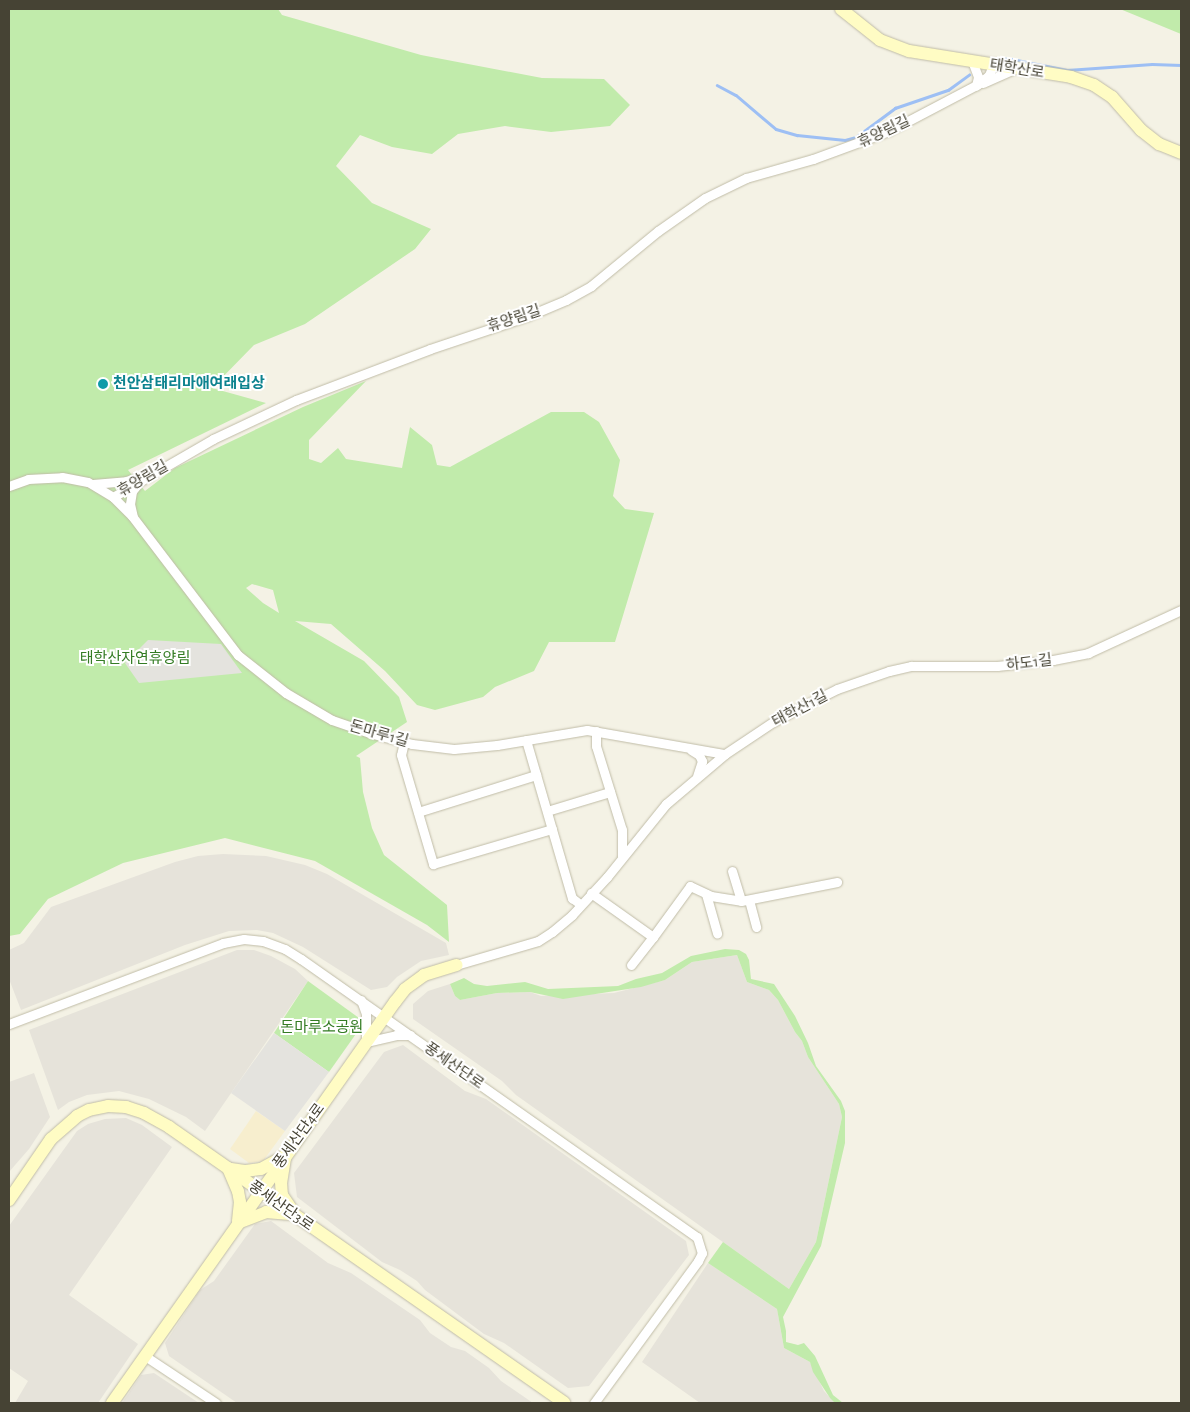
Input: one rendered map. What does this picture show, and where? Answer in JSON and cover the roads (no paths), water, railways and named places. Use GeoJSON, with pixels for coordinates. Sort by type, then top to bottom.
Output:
{"type":"FeatureCollection","features":[{"type":"Feature","properties":{"kind":"street","name":"태학산로"},"geometry":{"type":"LineString","coordinates":[[840,9],[880,40],[909,51],[1072,77],[1094,85],[1112,98],[1141,130],[1159,144],[1181,153]]}},
{"type":"Feature","properties":{"kind":"street"},"geometry":{"type":"LineString","coordinates":[[972,62],[978,77],[976,86]]}},
{"type":"Feature","properties":{"kind":"street","name":"휴양림길"},"geometry":{"type":"LineString","coordinates":[[9,486],[28,479],[62,477],[91,484],[114,497],[213,439],[296,400],[438,346],[528,316],[566,300],[591,286],[658,231],[705,198],[746,178],[822,156],[889,131],[976,86],[989,75],[993,65]]}},
{"type":"Feature","properties":{"kind":"street"},"geometry":{"type":"LineString","coordinates":[[976,86],[1017,68]]}},
{"type":"Feature","properties":{"kind":"street"},"geometry":{"type":"LineString","coordinates":[[91,484],[126,481],[154,472]]}},
{"type":"Feature","properties":{"kind":"street"},"geometry":{"type":"LineString","coordinates":[[134,520],[130,504],[132,491],[142,479]]}},
{"type":"Feature","properties":{"kind":"street","name":"돈마루1길"},"geometry":{"type":"LineString","coordinates":[[114,497],[134,520],[238,655],[286,693],[332,720],[404,742],[454,749],[587,730],[725,754]]}},
{"type":"Feature","properties":{"kind":"street","name":"하도1길"},"geometry":{"type":"LineString","coordinates":[[868,679],[911,666],[997,666],[1053,660],[1088,652],[1181,610]]}},
{"type":"Feature","properties":{"kind":"street","name":"태학산1길"},"geometry":{"type":"LineString","coordinates":[[725,754],[773,722],[799,708],[837,690],[868,679]]}},
{"type":"Feature","properties":{"kind":"street"},"geometry":{"type":"LineString","coordinates":[[596,732],[596,746],[622,830],[622,856]]}},
{"type":"Feature","properties":{"kind":"street"},"geometry":{"type":"LineString","coordinates":[[526,740],[572,898],[580,904]]}},
{"type":"Feature","properties":{"kind":"street"},"geometry":{"type":"LineString","coordinates":[[404,742],[401,755],[433,864],[552,829]]}},
{"type":"Feature","properties":{"kind":"street"},"geometry":{"type":"LineString","coordinates":[[688,749],[699,755],[702,761],[696,778]]}},
{"type":"Feature","properties":{"kind":"street"},"geometry":{"type":"LineString","coordinates":[[456,965],[538,941],[572,915],[580,904],[607,877],[622,856],[666,804],[725,754]]}},
{"type":"Feature","properties":{"kind":"street"},"geometry":{"type":"LineString","coordinates":[[418,812],[536,775]]}},
{"type":"Feature","properties":{"kind":"street"},"geometry":{"type":"LineString","coordinates":[[547,811],[610,792]]}},
{"type":"Feature","properties":{"kind":"street"},"geometry":{"type":"LineString","coordinates":[[622,830],[627,832],[643,831]]}},
{"type":"Feature","properties":{"kind":"street"},"geometry":{"type":"LineString","coordinates":[[732,872],[756,927]]}},
{"type":"Feature","properties":{"kind":"street"},"geometry":{"type":"LineString","coordinates":[[631,966],[690,886],[706,894],[745,900],[837,882]]}},
{"type":"Feature","properties":{"kind":"street"},"geometry":{"type":"LineString","coordinates":[[591,893],[653,938]]}},
{"type":"Feature","properties":{"kind":"street"},"geometry":{"type":"LineString","coordinates":[[706,894],[717,933]]}},
{"type":"Feature","properties":{"kind":"street","name":"풍세산단로"},"geometry":{"type":"LineString","coordinates":[[9,1024],[222,943],[244,939],[263,941],[285,949],[410,1034],[697,1237],[702,1253],[698,1261],[594,1403]]}},
{"type":"Feature","properties":{"kind":"street","name":"풍세산단4로"},"geometry":{"type":"LineString","coordinates":[[112,1403],[260,1191],[405,989],[424,975],[456,965]]}},
{"type":"Feature","properties":{"kind":"street"},"geometry":{"type":"LineString","coordinates":[[361,1000],[366,1014],[366,1042],[396,1035],[410,1034]]}},
{"type":"Feature","properties":{"kind":"street","name":"풍세산단3로"},"geometry":{"type":"LineString","coordinates":[[9,1200],[51,1139],[63,1126],[89,1110],[108,1106],[126,1107],[144,1113],[169,1127],[564,1403]]}},
{"type":"Feature","properties":{"kind":"street"},"geometry":{"type":"LineString","coordinates":[[237,1224],[240,1202],[238,1191],[228,1168],[261,1169],[285,1156]]}},
{"type":"Feature","properties":{"kind":"street"},"geometry":{"type":"LineString","coordinates":[[285,1156],[281,1182],[282,1195],[295,1216]]}},
{"type":"Feature","properties":{"kind":"street"},"geometry":{"type":"LineString","coordinates":[[237,1224],[266,1212],[295,1216]]}},
{"type":"Feature","properties":{"kind":"street"},"geometry":{"type":"LineString","coordinates":[[145,1356],[216,1403]]}},
{"type":"Feature","properties":{"kind":"waterway"},"geometry":{"type":"LineString","coordinates":[[992,58],[1012,59],[1067,70],[1152,64],[1181,65]]}},
{"type":"Feature","properties":{"kind":"waterway"},"geometry":{"type":"LineString","coordinates":[[717,85],[736,95],[776,129],[797,135],[845,140],[856,137],[895,108],[948,90],[969,75]]}},
{"type":"Feature","properties":{"kind":"place","name":"천안삼태리마애여래입상"},"geometry":{"type":"Point","coordinates":[103,384]}},
{"type":"Feature","properties":{"kind":"park label","name":"태학산자연휴양림"},"geometry":{"type":"Point","coordinates":[135,659]}},
{"type":"Feature","properties":{"kind":"park label","name":"돈마루소공원"},"geometry":{"type":"Point","coordinates":[322,1028]}}]}
